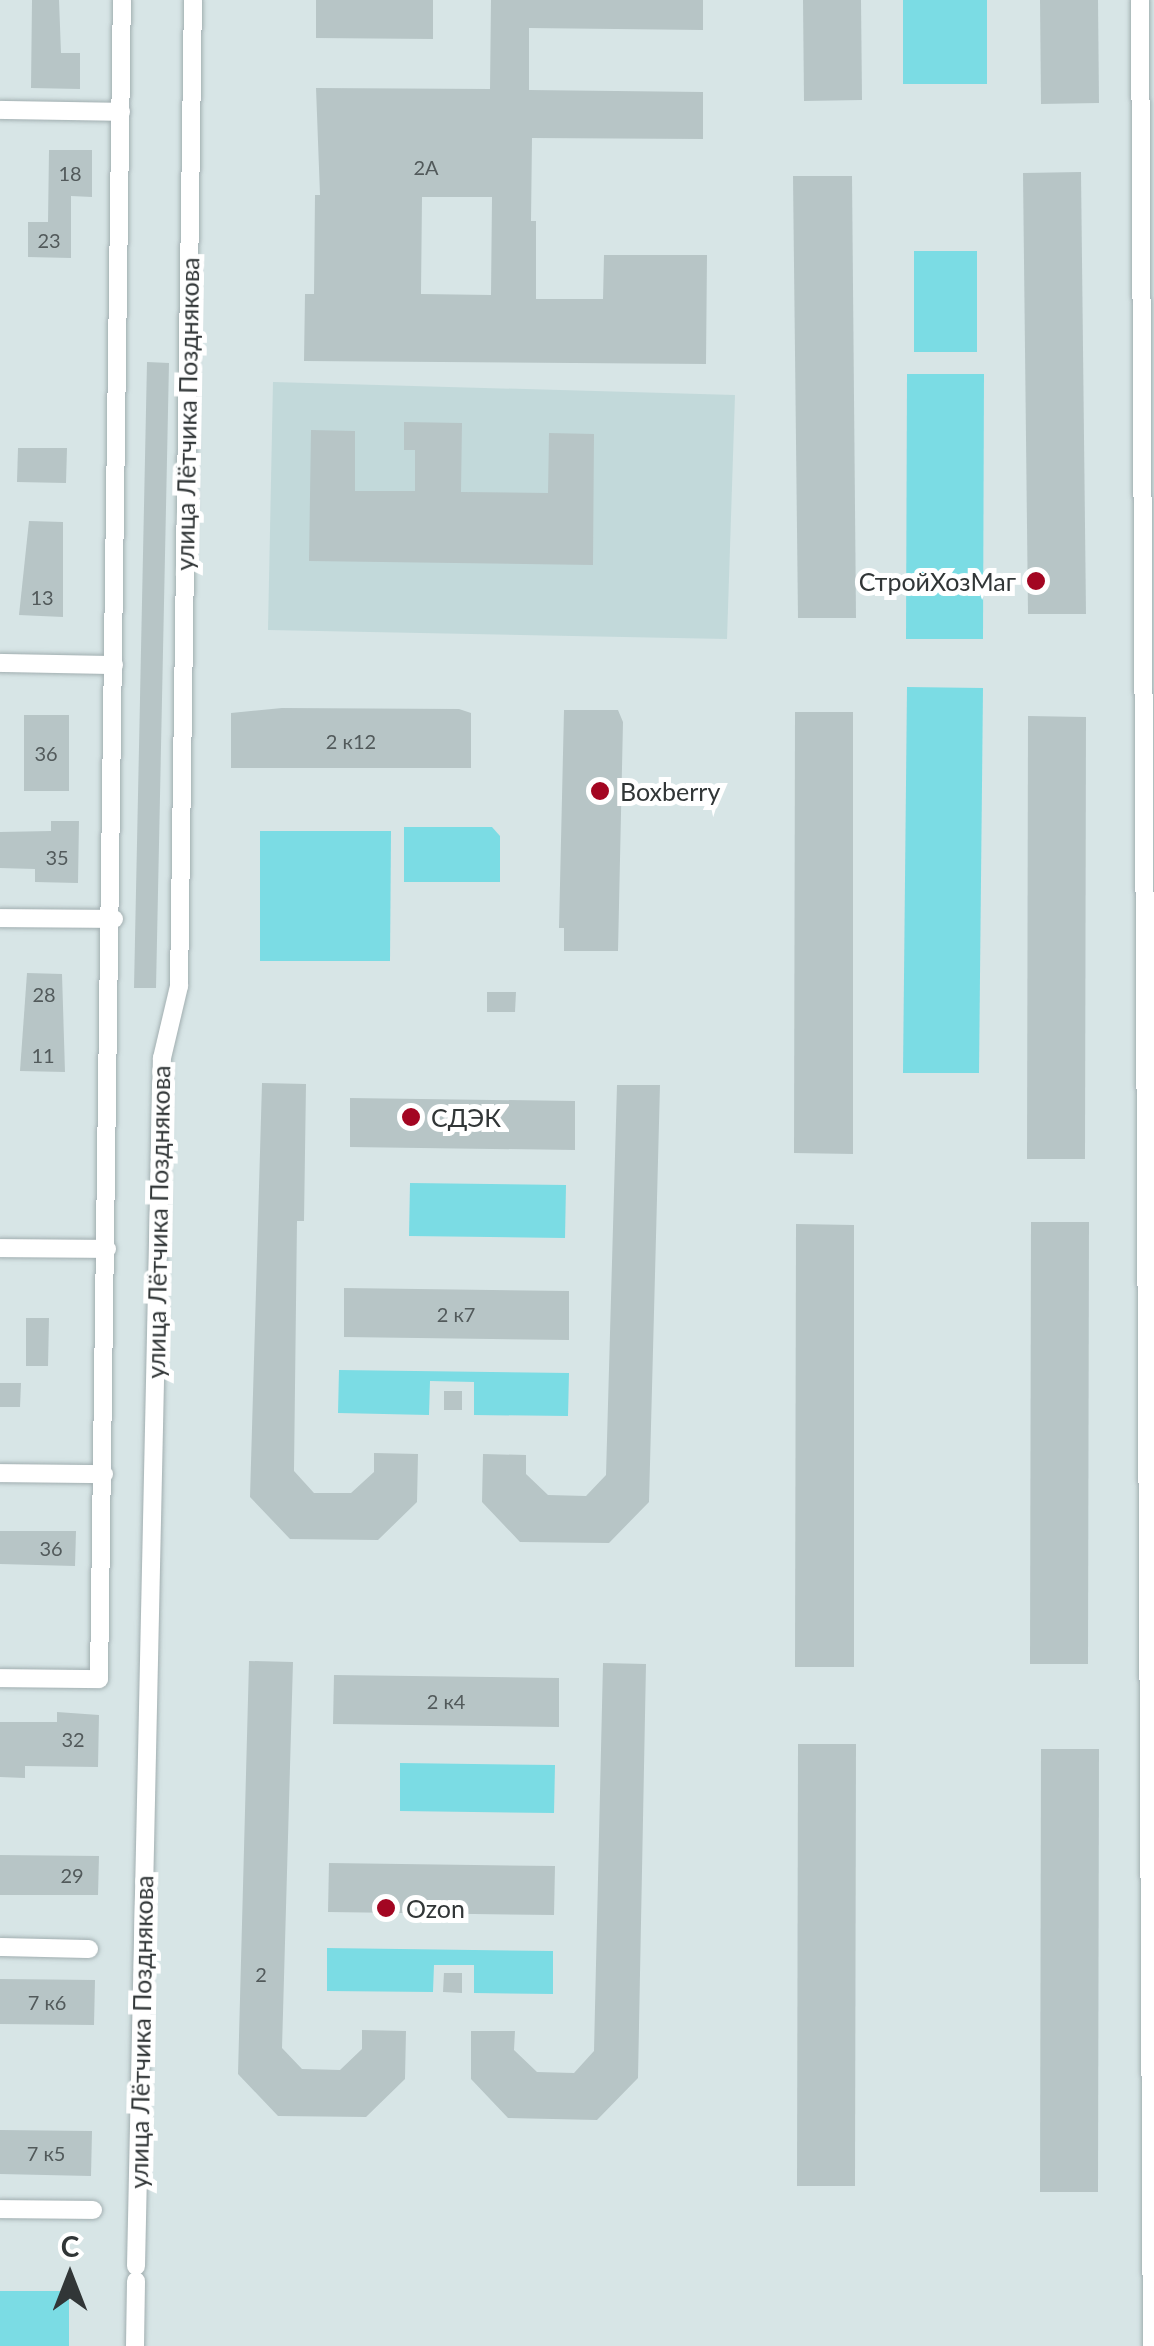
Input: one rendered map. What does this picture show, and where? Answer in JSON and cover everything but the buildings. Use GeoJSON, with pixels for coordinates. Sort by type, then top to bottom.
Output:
{"type":"FeatureCollection","features":[{"type":"Feature","properties":{"kind":"street","name":"улица Лётчика Позднякова"},"geometry":{"type":"LineString","coordinates":[[0,1678],[100,1679],[114,919],[122,0]]}},
{"type":"Feature","properties":{"kind":"street","name":"улица Лётчика Позднякова"},"geometry":{"type":"LineString","coordinates":[[135,2346],[162,1058],[179,986],[194,0]]}},
{"type":"Feature","properties":{"kind":"street"},"geometry":{"type":"LineString","coordinates":[[1140,0],[1152,2346]]}},
{"type":"Feature","properties":{"kind":"street"},"geometry":{"type":"LineString","coordinates":[[0,110],[121,112]]}},
{"type":"Feature","properties":{"kind":"street"},"geometry":{"type":"LineString","coordinates":[[0,663],[114,665]]}},
{"type":"Feature","properties":{"kind":"street"},"geometry":{"type":"LineString","coordinates":[[0,918],[114,919]]}},
{"type":"Feature","properties":{"kind":"street"},"geometry":{"type":"LineString","coordinates":[[0,1248],[107,1249]]}},
{"type":"Feature","properties":{"kind":"street"},"geometry":{"type":"LineString","coordinates":[[0,1473],[104,1474]]}},
{"type":"Feature","properties":{"kind":"street"},"geometry":{"type":"LineString","coordinates":[[0,1947],[89,1949]]}},
{"type":"Feature","properties":{"kind":"street"},"geometry":{"type":"LineString","coordinates":[[0,2209],[93,2210]]}},
{"type":"Feature","properties":{"kind":"shaded area"},"geometry":{"type":"Polygon","coordinates":[[[903,0],[987,0],[987,84],[903,84],[903,0]]]}},
{"type":"Feature","properties":{"kind":"shaded area"},"geometry":{"type":"Polygon","coordinates":[[[914,251],[977,251],[977,352],[914,352],[914,251]]]}},
{"type":"Feature","properties":{"kind":"shaded area"},"geometry":{"type":"Polygon","coordinates":[[[907,374],[984,374],[983,639],[906,639],[907,374]]]}},
{"type":"Feature","properties":{"kind":"shaded area"},"geometry":{"type":"Polygon","coordinates":[[[273,382],[735,395],[727,639],[268,630],[273,382]]]}},
{"type":"Feature","properties":{"kind":"shaded area"},"geometry":{"type":"Polygon","coordinates":[[[907,687],[983,688],[979,1073],[903,1073],[907,687]]]}},
{"type":"Feature","properties":{"kind":"shaded area"},"geometry":{"type":"Polygon","coordinates":[[[404,827],[492,827],[500,836],[500,882],[404,882],[404,827]]]}},
{"type":"Feature","properties":{"kind":"shaded area"},"geometry":{"type":"Polygon","coordinates":[[[260,831],[391,831],[390,961],[260,961],[260,831]]]}},
{"type":"Feature","properties":{"kind":"shaded area"},"geometry":{"type":"Polygon","coordinates":[[[410,1183],[566,1185],[565,1238],[409,1236],[410,1183]]]}},
{"type":"Feature","properties":{"kind":"shaded area"},"geometry":{"type":"Polygon","coordinates":[[[339,1370],[569,1373],[568,1416],[474,1415],[474,1382],[430,1381],[429,1415],[338,1413],[339,1370]]]}},
{"type":"Feature","properties":{"kind":"shaded area"},"geometry":{"type":"Polygon","coordinates":[[[400,1763],[555,1765],[554,1813],[400,1811],[400,1763]]]}},
{"type":"Feature","properties":{"kind":"shaded area"},"geometry":{"type":"Polygon","coordinates":[[[327,1948],[553,1951],[553,1994],[474,1993],[474,1965],[434,1965],[433,1992],[327,1991],[327,1948]]]}},
{"type":"Feature","properties":{"kind":"shaded area"},"geometry":{"type":"Polygon","coordinates":[[[0,2291],[69,2291],[69,2346],[0,2346],[0,2291]]]}},
{"type":"Feature","properties":{"kind":"place","name":"СтройХозМаг"},"geometry":{"type":"Point","coordinates":[1036,581]}},
{"type":"Feature","properties":{"kind":"place","name":"Boxberry"},"geometry":{"type":"Point","coordinates":[600,791]}},
{"type":"Feature","properties":{"kind":"place","name":"СДЭК"},"geometry":{"type":"Point","coordinates":[411,1117]}},
{"type":"Feature","properties":{"kind":"place","name":"Ozon"},"geometry":{"type":"Point","coordinates":[386,1908]}}]}
